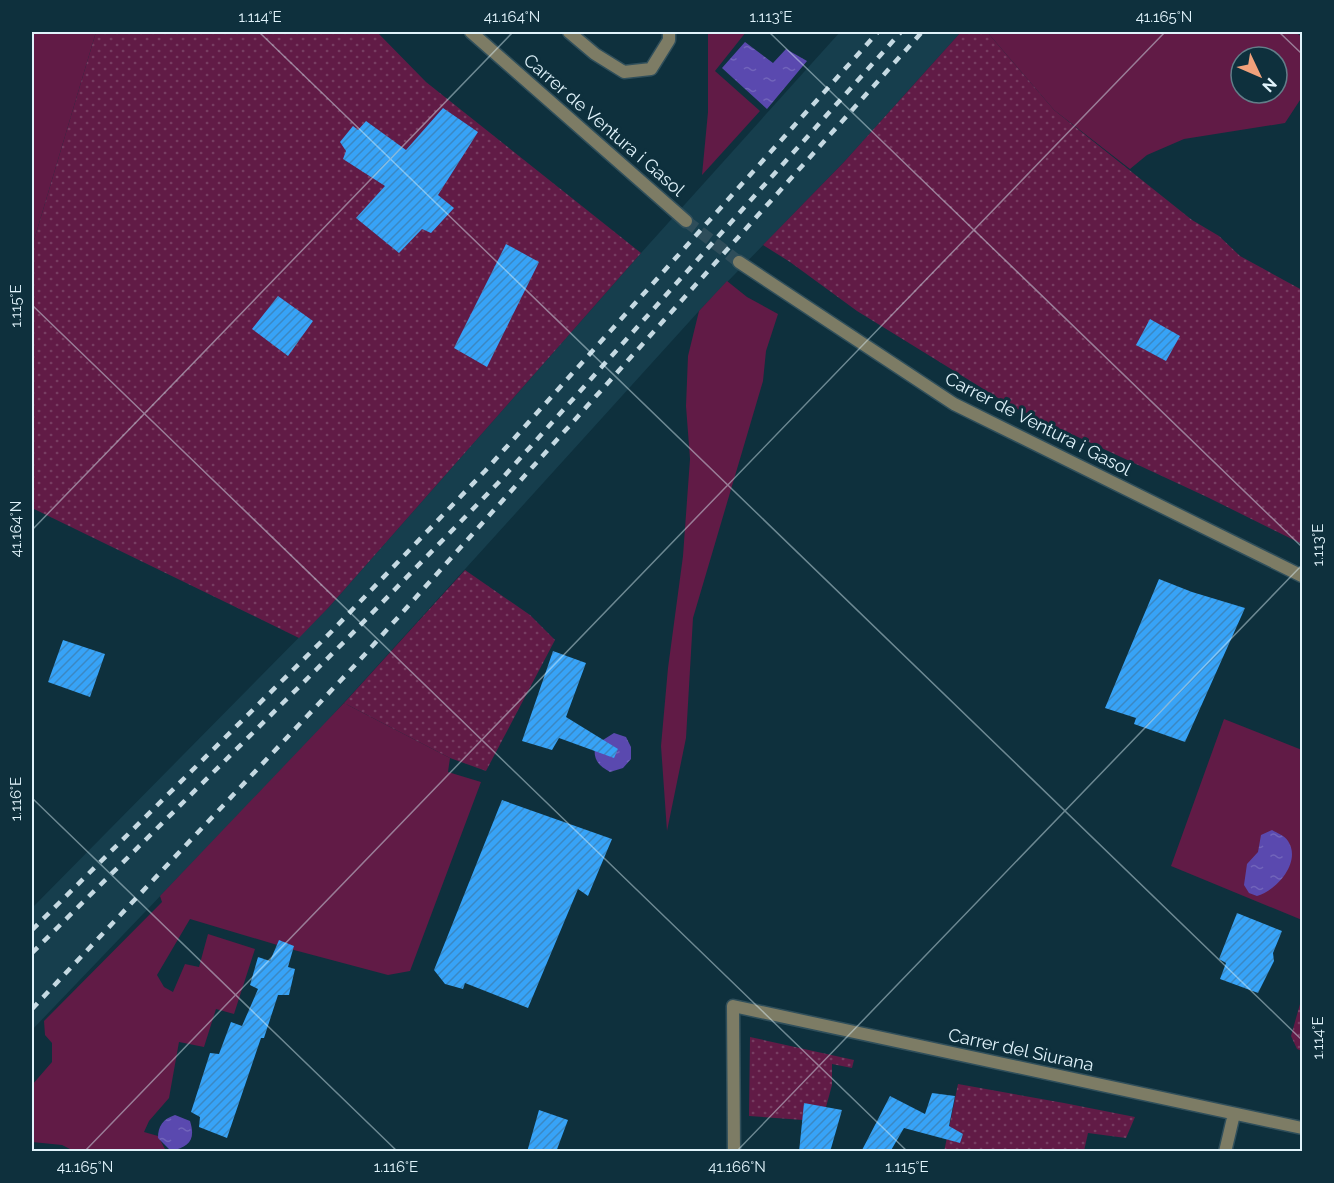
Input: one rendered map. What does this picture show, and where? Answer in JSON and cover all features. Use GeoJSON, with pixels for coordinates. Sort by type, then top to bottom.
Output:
{"type":"FeatureCollection","features":[{"type":"Feature","properties":{"kind":"street","name":"Carrer de Ventura i Gasol"},"geometry":{"type":"LineString","coordinates":[[471,32],[686,221]]}},
{"type":"Feature","properties":{"kind":"street"},"geometry":{"type":"LineString","coordinates":[[569,32],[595,54],[624,72],[651,69],[669,36]]}},
{"type":"Feature","properties":{"kind":"street","name":"Carrer de Ventura i Gasol"},"geometry":{"type":"LineString","coordinates":[[739,262],[954,404],[1302,576]]}},
{"type":"Feature","properties":{"kind":"street","name":"Carrer del Siurana"},"geometry":{"type":"LineString","coordinates":[[734,1152],[733,1006],[1302,1128]]}},
{"type":"Feature","properties":{"kind":"street"},"geometry":{"type":"LineString","coordinates":[[1225,1152],[1234,1114]]}},
{"type":"Feature","properties":{"kind":"shaded area"},"geometry":{"type":"Polygon","coordinates":[[[32,32],[96,32],[32,247],[32,32]]]}},
{"type":"Feature","properties":{"kind":"shaded area"},"geometry":{"type":"Polygon","coordinates":[[[96,32],[377,32],[426,82],[641,253],[329,607],[299,638],[32,508],[32,247],[96,32]]]}},
{"type":"Feature","properties":{"kind":"shaded area"},"geometry":{"type":"Polygon","coordinates":[[[708,32],[746,32],[715,71],[760,111],[702,175],[708,112],[708,32]]]}},
{"type":"Feature","properties":{"kind":"shaded area"},"geometry":{"type":"Polygon","coordinates":[[[840,32],[961,32],[844,162],[699,311],[321,728],[32,1030],[32,908],[329,607],[641,253],[840,32]]]}},
{"type":"Feature","properties":{"kind":"shaded area"},"geometry":{"type":"Polygon","coordinates":[[[961,32],[987,32],[1054,110],[1192,220],[1219,236],[1240,256],[1302,290],[1302,544],[1011,406],[857,311],[763,245],[844,162],[961,32]]]}},
{"type":"Feature","properties":{"kind":"shaded area"},"geometry":{"type":"Polygon","coordinates":[[[987,32],[1295,32],[1302,37],[1302,97],[1285,123],[1184,139],[1147,155],[1130,169],[1054,110],[987,32]]]}},
{"type":"Feature","properties":{"kind":"shaded area"},"geometry":{"type":"Polygon","coordinates":[[[727,281],[747,297],[778,314],[766,351],[763,381],[693,618],[686,738],[667,831],[661,746],[668,668],[683,556],[690,459],[686,406],[688,356],[699,311],[727,281]]]}},
{"type":"Feature","properties":{"kind":"shaded area"},"geometry":{"type":"Polygon","coordinates":[[[465,570],[530,615],[555,640],[486,771],[450,758],[344,703],[465,570]]]}},
{"type":"Feature","properties":{"kind":"shaded area"},"geometry":{"type":"Polygon","coordinates":[[[344,703],[450,758],[448,772],[481,782],[410,971],[388,975],[190,919],[157,975],[164,987],[173,992],[185,964],[199,967],[208,934],[255,949],[234,1014],[216,1009],[204,1047],[179,1042],[169,1098],[149,1121],[144,1132],[158,1136],[166,1151],[74,1151],[62,1145],[32,1142],[32,1085],[52,1062],[52,1043],[45,1035],[44,1021],[162,902],[160,896],[344,703]]]}},
{"type":"Feature","properties":{"kind":"shaded area"},"geometry":{"type":"Polygon","coordinates":[[[1224,719],[1302,750],[1302,920],[1171,866],[1224,719]]]}},
{"type":"Feature","properties":{"kind":"shaded area"},"geometry":{"type":"Polygon","coordinates":[[[1302,997],[1302,1051],[1297,1049],[1291,1036],[1302,997]]]}},
{"type":"Feature","properties":{"kind":"shaded area"},"geometry":{"type":"Polygon","coordinates":[[[750,1037],[854,1060],[852,1068],[832,1064],[832,1085],[826,1107],[803,1120],[749,1116],[750,1037]]]}},
{"type":"Feature","properties":{"kind":"shaded area"},"geometry":{"type":"Polygon","coordinates":[[[958,1084],[1135,1117],[1126,1138],[1088,1133],[1084,1151],[944,1152],[958,1084]]]}},
{"type":"Feature","properties":{"kind":"water"},"geometry":{"type":"Polygon","coordinates":[[[745,42],[773,63],[786,49],[807,61],[767,109],[722,68],[745,42]]]}},
{"type":"Feature","properties":{"kind":"water"},"geometry":{"type":"Polygon","coordinates":[[[614,733],[626,737],[631,747],[631,759],[623,768],[610,772],[597,762],[595,745],[614,733]]]}},
{"type":"Feature","properties":{"kind":"water"},"geometry":{"type":"Polygon","coordinates":[[[1272,830],[1288,841],[1292,858],[1279,882],[1257,896],[1249,893],[1244,885],[1247,864],[1258,852],[1261,835],[1272,830]]]}},
{"type":"Feature","properties":{"kind":"water"},"geometry":{"type":"Polygon","coordinates":[[[175,1115],[190,1121],[192,1133],[187,1145],[171,1151],[158,1138],[158,1134],[164,1121],[175,1115]]]}},
{"type":"Feature","properties":{"kind":"building"},"geometry":{"type":"Polygon","coordinates":[[[443,108],[478,132],[438,195],[454,208],[431,233],[422,229],[399,253],[356,218],[385,186],[343,159],[346,151],[340,142],[353,126],[358,130],[366,121],[406,150],[443,108]]]}},
{"type":"Feature","properties":{"kind":"building"},"geometry":{"type":"Polygon","coordinates":[[[506,244],[539,262],[487,367],[454,348],[506,244]]]}},
{"type":"Feature","properties":{"kind":"building"},"geometry":{"type":"Polygon","coordinates":[[[278,296],[313,321],[288,356],[252,329],[278,296]]]}},
{"type":"Feature","properties":{"kind":"building"},"geometry":{"type":"Polygon","coordinates":[[[1150,319],[1180,336],[1166,361],[1136,345],[1150,319]]]}},
{"type":"Feature","properties":{"kind":"building"},"geometry":{"type":"Polygon","coordinates":[[[1159,579],[1245,608],[1185,742],[1134,724],[1136,718],[1105,708],[1159,579]]]}},
{"type":"Feature","properties":{"kind":"building"},"geometry":{"type":"Polygon","coordinates":[[[63,640],[105,654],[90,697],[48,682],[63,640]]]}},
{"type":"Feature","properties":{"kind":"building"},"geometry":{"type":"Polygon","coordinates":[[[553,651],[586,663],[566,717],[618,749],[614,758],[559,738],[552,750],[522,741],[553,651]]]}},
{"type":"Feature","properties":{"kind":"building"},"geometry":{"type":"Polygon","coordinates":[[[502,800],[612,839],[588,896],[578,889],[528,1008],[465,983],[463,989],[445,984],[434,970],[502,800]]]}},
{"type":"Feature","properties":{"kind":"building"},"geometry":{"type":"Polygon","coordinates":[[[1237,913],[1282,931],[1273,953],[1274,961],[1258,993],[1220,979],[1226,963],[1219,959],[1237,913]]]}},
{"type":"Feature","properties":{"kind":"building"},"geometry":{"type":"Polygon","coordinates":[[[279,940],[294,946],[288,967],[295,969],[289,995],[278,995],[227,1138],[199,1127],[200,1117],[191,1112],[210,1053],[219,1054],[231,1022],[242,1026],[258,989],[250,985],[258,957],[270,961],[279,940]]]}},
{"type":"Feature","properties":{"kind":"building"},"geometry":{"type":"Polygon","coordinates":[[[932,1093],[955,1096],[949,1126],[963,1134],[960,1143],[904,1128],[890,1152],[861,1152],[890,1096],[925,1114],[932,1093]]]}},
{"type":"Feature","properties":{"kind":"building"},"geometry":{"type":"Polygon","coordinates":[[[804,1103],[842,1110],[830,1152],[799,1152],[804,1103]]]}},
{"type":"Feature","properties":{"kind":"building"},"geometry":{"type":"Polygon","coordinates":[[[539,1110],[568,1120],[556,1152],[527,1152],[539,1110]]]}},
{"type":"Feature","properties":{"kind":"tunnel"},"geometry":{"type":"LineString","coordinates":[[686,221],[739,262]]}},
{"type":"Feature","properties":{"kind":"railway"},"geometry":{"type":"LineString","coordinates":[[32,930],[332,631],[485,471],[878,32]]}},
{"type":"Feature","properties":{"kind":"railway"},"geometry":{"type":"LineString","coordinates":[[32,953],[344,642],[498,483],[901,32]]}},
{"type":"Feature","properties":{"kind":"railway"},"geometry":{"type":"LineString","coordinates":[[32,1009],[358,662],[922,32]]}}]}
